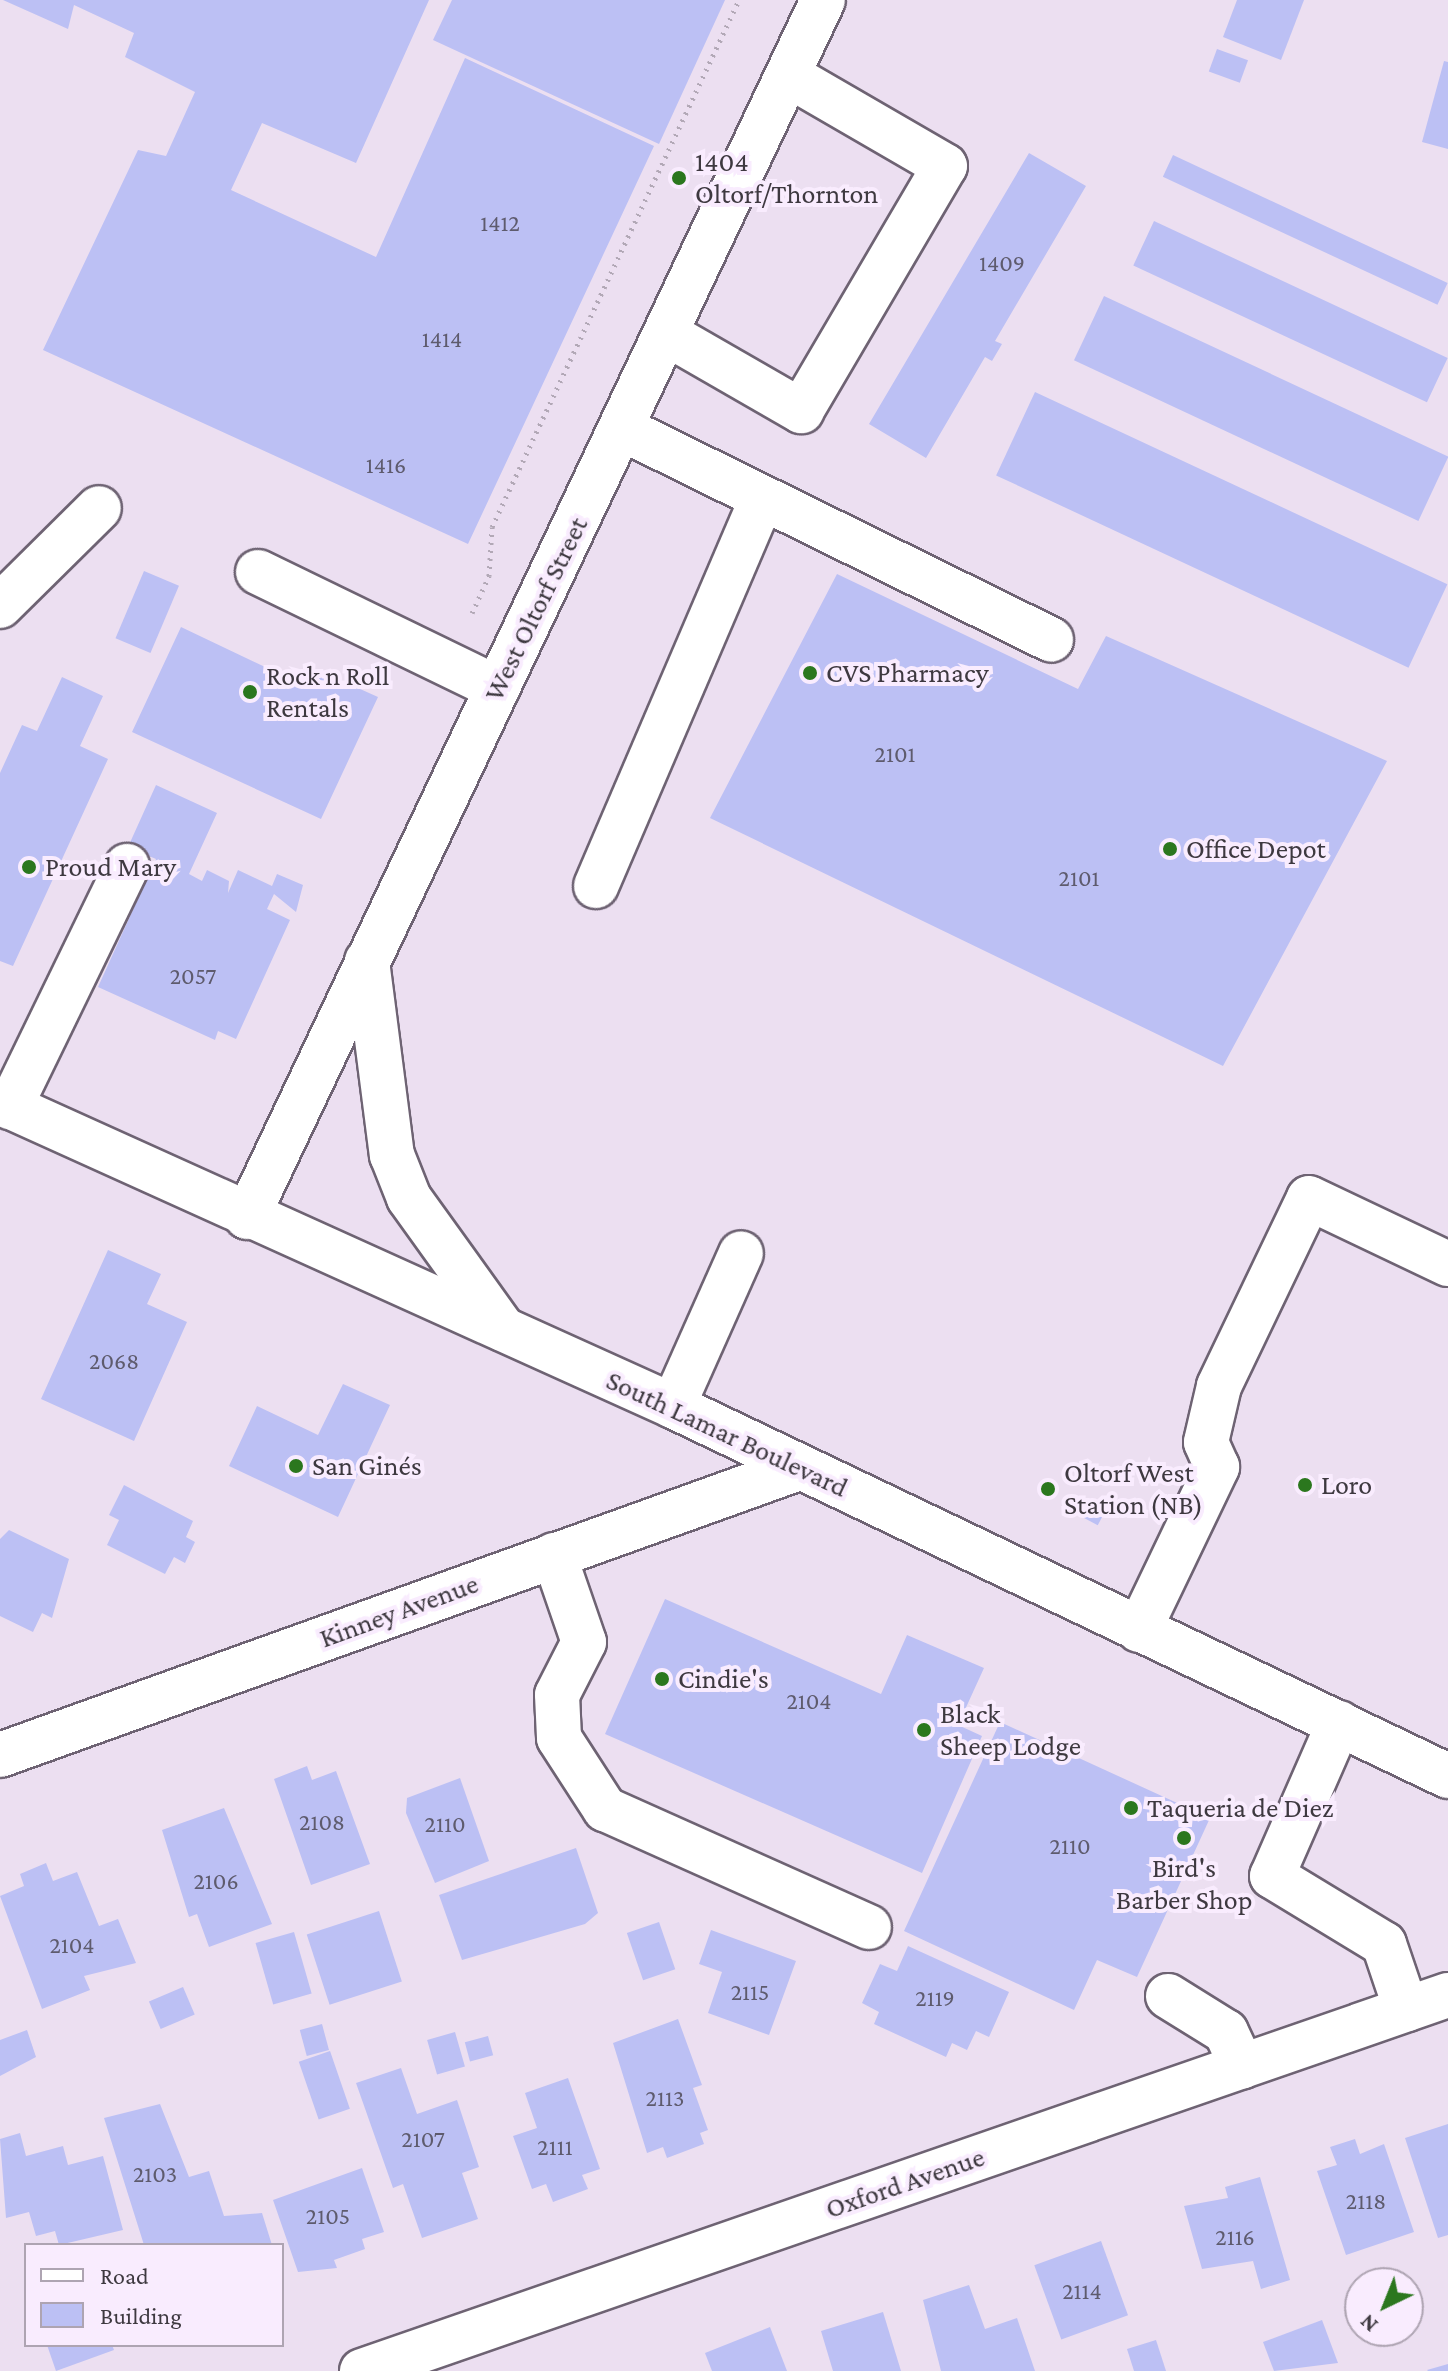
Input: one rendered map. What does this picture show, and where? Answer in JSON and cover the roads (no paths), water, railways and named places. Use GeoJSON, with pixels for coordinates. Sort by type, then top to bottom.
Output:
{"type":"FeatureCollection","features":[{"type":"Feature","properties":{"kind":"main road","name":"West Oltorf Street"},"geometry":{"type":"LineString","coordinates":[[247,1217],[623,429],[823,0]]}},
{"type":"Feature","properties":{"kind":"main road"},"geometry":{"type":"LineString","coordinates":[[667,334],[801,411],[945,166],[788,75]]}},
{"type":"Feature","properties":{"kind":"main road"},"geometry":{"type":"LineString","coordinates":[[623,429],[1051,640]]}},
{"type":"Feature","properties":{"kind":"main road"},"geometry":{"type":"LineString","coordinates":[[596,886],[762,498]]}},
{"type":"Feature","properties":{"kind":"main road"},"geometry":{"type":"LineString","coordinates":[[0,606],[99,508]]}},
{"type":"Feature","properties":{"kind":"main road"},"geometry":{"type":"LineString","coordinates":[[258,572],[497,688]]}},
{"type":"Feature","properties":{"kind":"main road"},"geometry":{"type":"LineString","coordinates":[[5,1104],[127,866]]}},
{"type":"Feature","properties":{"kind":"main road"},"geometry":{"type":"LineString","coordinates":[[367,961],[392,1155],[409,1198],[504,1331]]}},
{"type":"Feature","properties":{"kind":"main road","name":"South Lamar Boulevard"},"geometry":{"type":"LineString","coordinates":[[5,1104],[247,1217],[673,1406],[1448,1776]]}},
{"type":"Feature","properties":{"kind":"main road"},"geometry":{"type":"LineString","coordinates":[[1139,1630],[1217,1467],[1206,1442],[1219,1386],[1309,1198],[1448,1264]]}},
{"type":"Feature","properties":{"kind":"main road"},"geometry":{"type":"LineString","coordinates":[[673,1406],[741,1253]]}},
{"type":"Feature","properties":{"kind":"main road","name":"Kinney Avenue"},"geometry":{"type":"LineString","coordinates":[[0,1755],[799,1468]]}},
{"type":"Feature","properties":{"kind":"main road"},"geometry":{"type":"LineString","coordinates":[[554,1555],[584,1642],[557,1695],[559,1738],[605,1809],[869,1927]]}},
{"type":"Feature","properties":{"kind":"main road"},"geometry":{"type":"LineString","coordinates":[[1339,1723],[1272,1876],[1384,1944],[1406,2009]]}},
{"type":"Feature","properties":{"kind":"main road","name":"Oxford Avenue"},"geometry":{"type":"LineString","coordinates":[[362,2371],[1448,1995]]}},
{"type":"Feature","properties":{"kind":"main road"},"geometry":{"type":"LineString","coordinates":[[1168,1996],[1226,2032],[1242,2066]]}},
{"type":"Feature","properties":{"kind":"place","name":"1404 Oltorf/Thornton"},"geometry":{"type":"Point","coordinates":[679,178]}},
{"type":"Feature","properties":{"kind":"place","name":"CVS Pharmacy"},"geometry":{"type":"Point","coordinates":[810,673]}},
{"type":"Feature","properties":{"kind":"place","name":"Rock n Roll Rentals"},"geometry":{"type":"Point","coordinates":[250,692]}},
{"type":"Feature","properties":{"kind":"place","name":"Office Depot"},"geometry":{"type":"Point","coordinates":[1170,849]}},
{"type":"Feature","properties":{"kind":"place","name":"Proud Mary"},"geometry":{"type":"Point","coordinates":[29,867]}},
{"type":"Feature","properties":{"kind":"place","name":"San Ginés"},"geometry":{"type":"Point","coordinates":[296,1466]}},
{"type":"Feature","properties":{"kind":"place","name":"Loro"},"geometry":{"type":"Point","coordinates":[1305,1485]}},
{"type":"Feature","properties":{"kind":"place","name":"Oltorf West Station (NB)"},"geometry":{"type":"Point","coordinates":[1048,1489]}},
{"type":"Feature","properties":{"kind":"place","name":"Cindie's"},"geometry":{"type":"Point","coordinates":[662,1679]}},
{"type":"Feature","properties":{"kind":"place","name":"Black Sheep Lodge"},"geometry":{"type":"Point","coordinates":[924,1730]}},
{"type":"Feature","properties":{"kind":"place","name":"Taqueria de Diez"},"geometry":{"type":"Point","coordinates":[1131,1808]}},
{"type":"Feature","properties":{"kind":"place","name":"Bird's Barber Shop"},"geometry":{"type":"Point","coordinates":[1184,1838]}}]}
